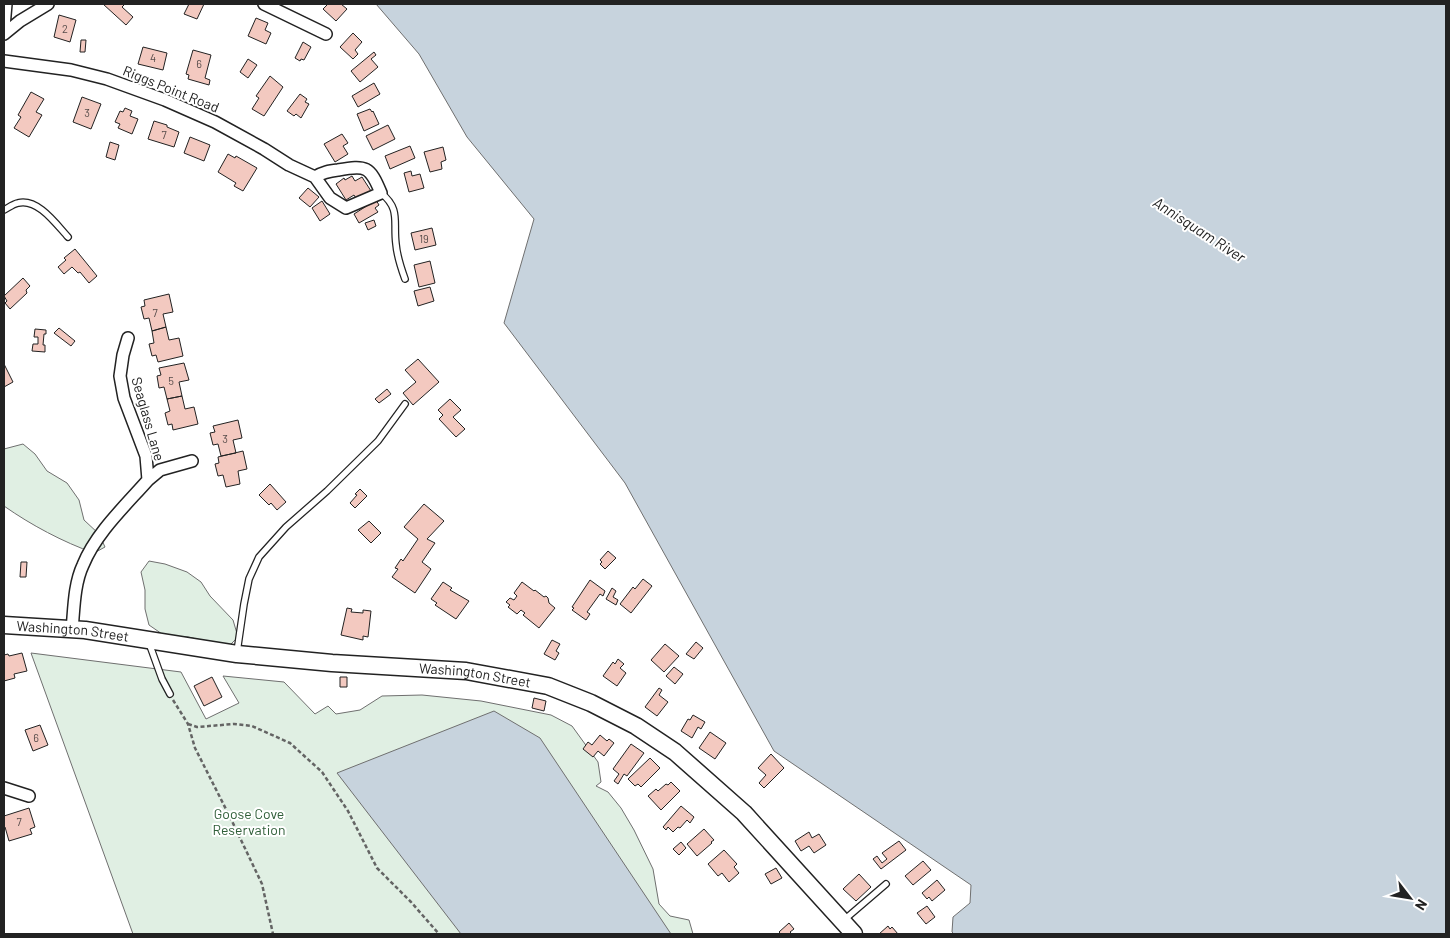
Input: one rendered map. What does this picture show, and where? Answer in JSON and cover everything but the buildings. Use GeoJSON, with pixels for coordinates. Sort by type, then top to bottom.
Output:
{"type":"FeatureCollection","features":[{"type":"Feature","properties":{"kind":"main road","name":"Washington Street"},"geometry":{"type":"LineString","coordinates":[[4,624],[72,630],[237,654],[332,663],[466,671],[548,686],[591,703],[636,726],[675,752],[744,813],[854,934]]}},
{"type":"Feature","properties":{"kind":"street"},"geometry":{"type":"LineString","coordinates":[[4,27],[6,4]]}},
{"type":"Feature","properties":{"kind":"street"},"geometry":{"type":"LineString","coordinates":[[4,34],[20,21],[48,4]]}},
{"type":"Feature","properties":{"kind":"street"},"geometry":{"type":"LineString","coordinates":[[264,4],[326,34]]}},
{"type":"Feature","properties":{"kind":"street","name":"Riggs Point Road"},"geometry":{"type":"LineString","coordinates":[[4,61],[71,70],[107,79],[165,100],[215,122],[289,165],[315,177],[330,198],[346,208],[381,193]]}},
{"type":"Feature","properties":{"kind":"street"},"geometry":{"type":"LineString","coordinates":[[315,177],[322,172],[353,166],[365,168],[374,175],[381,193]]}},
{"type":"Feature","properties":{"kind":"street","name":"Seaglass Lane"},"geometry":{"type":"LineString","coordinates":[[128,338],[120,376],[124,398],[146,456],[148,480]]}},
{"type":"Feature","properties":{"kind":"street","name":"Seaglass Lane"},"geometry":{"type":"LineString","coordinates":[[72,630],[74,602],[82,567],[92,547],[148,480],[160,470],[192,461]]}},
{"type":"Feature","properties":{"kind":"street"},"geometry":{"type":"LineString","coordinates":[[4,788],[29,796]]}},
{"type":"Feature","properties":{"kind":"lane"},"geometry":{"type":"LineString","coordinates":[[381,193],[387,197],[396,214],[394,232],[404,280]]}},
{"type":"Feature","properties":{"kind":"lane"},"geometry":{"type":"LineString","coordinates":[[4,210],[16,204],[31,204],[40,209],[68,236]]}},
{"type":"Feature","properties":{"kind":"lane"},"geometry":{"type":"LineString","coordinates":[[237,654],[249,580],[259,557],[286,527],[327,491],[378,441],[405,404]]}},
{"type":"Feature","properties":{"kind":"lane"},"geometry":{"type":"LineString","coordinates":[[148,641],[162,679],[170,694]]}},
{"type":"Feature","properties":{"kind":"lane"},"geometry":{"type":"LineString","coordinates":[[842,921],[886,884]]}},
{"type":"Feature","properties":{"kind":"path"},"geometry":{"type":"LineString","coordinates":[[170,694],[188,724],[195,748],[262,884],[273,934]]}},
{"type":"Feature","properties":{"kind":"path"},"geometry":{"type":"LineString","coordinates":[[188,724],[197,728],[234,724],[252,726],[290,743],[322,772],[348,811],[377,868],[411,902],[439,934]]}},
{"type":"Feature","properties":{"kind":"green space"},"geometry":{"type":"Polygon","coordinates":[[[23,444],[35,454],[47,471],[67,483],[79,500],[84,520],[99,534],[105,547],[94,553],[82,549],[47,533],[4,506],[4,449],[23,444]]]}},
{"type":"Feature","properties":{"kind":"green space"},"geometry":{"type":"Polygon","coordinates":[[[149,561],[165,564],[187,572],[201,582],[210,596],[233,620],[238,637],[230,645],[214,643],[188,637],[165,636],[149,625],[145,609],[145,590],[141,572],[149,561]]]}},
{"type":"Feature","properties":{"kind":"green space","name":"Goose Cove Reservation"},"geometry":{"type":"Polygon","coordinates":[[[31,653],[181,672],[206,719],[239,703],[223,676],[284,682],[315,714],[328,706],[336,714],[360,710],[382,696],[422,695],[481,701],[551,715],[572,726],[598,762],[601,782],[596,786],[608,792],[621,808],[634,830],[653,869],[659,904],[670,916],[689,920],[693,934],[133,934],[31,653]]]}},
{"type":"Feature","properties":{"kind":"water","name":"Annisquam River"},"geometry":{"type":"Polygon","coordinates":[[[376,4],[1446,4],[1446,934],[954,934],[952,932],[953,917],[970,903],[971,885],[774,751],[625,483],[504,323],[534,219],[467,137],[419,54],[376,4]]]}},
{"type":"Feature","properties":{"kind":"water"},"geometry":{"type":"Polygon","coordinates":[[[494,711],[540,738],[671,934],[461,934],[337,773],[494,711]]]}}]}
